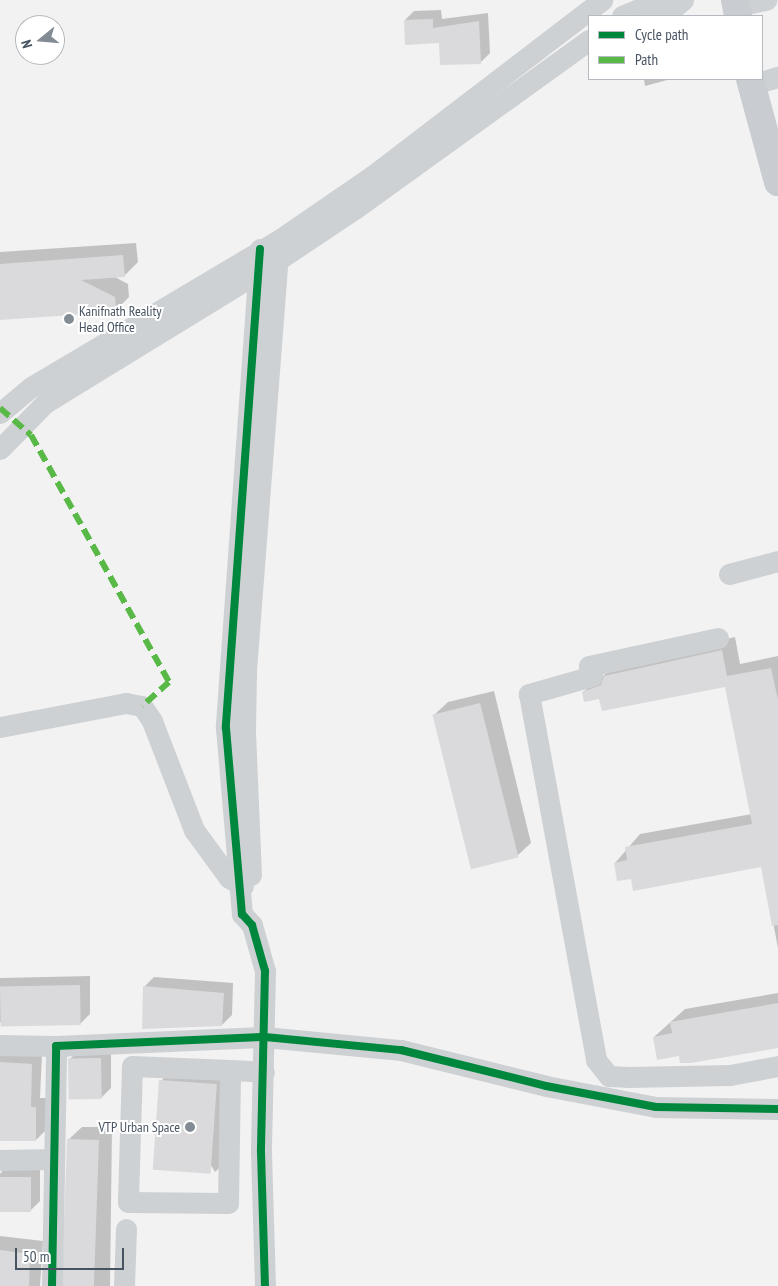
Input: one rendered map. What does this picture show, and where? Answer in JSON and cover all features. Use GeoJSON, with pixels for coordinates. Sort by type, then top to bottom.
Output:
{"type":"FeatureCollection","features":[{"type":"Feature","properties":{"kind":"main road"},"geometry":{"type":"LineString","coordinates":[[750,82],[778,182]]}},
{"type":"Feature","properties":{"kind":"street"},"geometry":{"type":"LineString","coordinates":[[265,1286],[261,1152],[265,970],[252,925],[255,915],[245,887],[245,730],[246,670],[272,256],[372,176],[602,0]]}},
{"type":"Feature","properties":{"kind":"street"},"geometry":{"type":"LineString","coordinates":[[624,15],[643,7],[677,5],[683,0]]}},
{"type":"Feature","properties":{"kind":"street"},"geometry":{"type":"LineString","coordinates":[[737,8],[766,0]]}},
{"type":"Feature","properties":{"kind":"street"},"geometry":{"type":"LineString","coordinates":[[2,448],[45,403],[272,256],[356,208],[588,41]]}},
{"type":"Feature","properties":{"kind":"street"},"geometry":{"type":"LineString","coordinates":[[763,80],[778,77]]}},
{"type":"Feature","properties":{"kind":"street"},"geometry":{"type":"LineString","coordinates":[[0,413],[31,387],[260,249],[272,256]]}},
{"type":"Feature","properties":{"kind":"street"},"geometry":{"type":"LineString","coordinates":[[729,574],[778,561]]}},
{"type":"Feature","properties":{"kind":"street"},"geometry":{"type":"LineString","coordinates":[[718,638],[589,666],[592,676],[529,694],[596,1060],[609,1076],[629,1077],[730,1075],[778,1066]]}},
{"type":"Feature","properties":{"kind":"street"},"geometry":{"type":"LineString","coordinates":[[0,727],[126,703],[142,706],[152,721],[194,830],[228,878],[245,887]]}},
{"type":"Feature","properties":{"kind":"street"},"geometry":{"type":"LineString","coordinates":[[0,1045],[56,1046],[265,1037],[401,1050],[546,1086],[656,1107],[778,1109]]}},
{"type":"Feature","properties":{"kind":"street"},"geometry":{"type":"LineString","coordinates":[[52,1286],[56,1046]]}},
{"type":"Feature","properties":{"kind":"street"},"geometry":{"type":"LineString","coordinates":[[230,1070],[228,1203],[128,1202],[132,1066],[230,1070],[264,1072]]}},
{"type":"Feature","properties":{"kind":"street"},"geometry":{"type":"LineString","coordinates":[[0,1160],[54,1159]]}},
{"type":"Feature","properties":{"kind":"street"},"geometry":{"type":"LineString","coordinates":[[124,1286],[126,1229]]}},
{"type":"Feature","properties":{"kind":"building"},"geometry":{"type":"Polygon","coordinates":[[[433,19],[433,28],[479,21],[481,64],[440,65],[439,43],[405,45],[404,20],[433,19]]]}},
{"type":"Feature","properties":{"kind":"building"},"geometry":{"type":"Polygon","coordinates":[[[123,255],[125,277],[81,280],[115,297],[116,312],[0,320],[0,264],[123,255]]]}},
{"type":"Feature","properties":{"kind":"building"},"geometry":{"type":"Polygon","coordinates":[[[722,650],[727,676],[771,668],[778,700],[778,925],[772,926],[761,867],[633,891],[631,879],[617,881],[614,863],[627,860],[625,847],[752,824],[725,687],[602,711],[599,699],[584,702],[582,692],[601,685],[604,676],[722,650]]]}},
{"type":"Feature","properties":{"kind":"building"},"geometry":{"type":"Polygon","coordinates":[[[480,703],[518,857],[471,869],[432,715],[480,703]]]}},
{"type":"Feature","properties":{"kind":"building"},"geometry":{"type":"Polygon","coordinates":[[[80,985],[81,1025],[1,1026],[0,986],[80,985]]]}},
{"type":"Feature","properties":{"kind":"building"},"geometry":{"type":"Polygon","coordinates":[[[143,986],[224,993],[222,1026],[142,1029],[143,986]]]}},
{"type":"Feature","properties":{"kind":"building"},"geometry":{"type":"Polygon","coordinates":[[[778,1003],[778,1048],[691,1063],[680,1063],[679,1056],[657,1060],[653,1037],[672,1033],[670,1022],[778,1003]]]}},
{"type":"Feature","properties":{"kind":"building"},"geometry":{"type":"Polygon","coordinates":[[[101,1058],[102,1099],[69,1100],[68,1059],[101,1058]]]}},
{"type":"Feature","properties":{"kind":"building"},"geometry":{"type":"Polygon","coordinates":[[[0,1062],[32,1064],[31,1107],[36,1107],[36,1141],[0,1141],[0,1062]]]}},
{"type":"Feature","properties":{"kind":"building","name":"VTP Urban Space"},"geometry":{"type":"Polygon","coordinates":[[[159,1080],[217,1084],[211,1174],[153,1170],[159,1080]]]}},
{"type":"Feature","properties":{"kind":"building"},"geometry":{"type":"Polygon","coordinates":[[[67,1139],[99,1140],[94,1286],[62,1286],[67,1139]]]}},
{"type":"Feature","properties":{"kind":"building"},"geometry":{"type":"Polygon","coordinates":[[[0,1177],[31,1177],[31,1212],[0,1212],[0,1177]]]}},
{"type":"Feature","properties":{"kind":"building"},"geometry":{"type":"Polygon","coordinates":[[[0,1250],[30,1254],[29,1286],[0,1286],[0,1250]]]}},
{"type":"Feature","properties":{"kind":"marked path"},"geometry":{"type":"LineString","coordinates":[[0,408],[31,435],[169,682],[142,706]]}},
{"type":"Feature","properties":{"kind":"cycle path"},"geometry":{"type":"LineString","coordinates":[[260,249],[226,728],[242,914],[252,925],[265,971],[261,1152],[265,1286]]}},
{"type":"Feature","properties":{"kind":"cycle path"},"geometry":{"type":"LineString","coordinates":[[52,1286],[56,1046],[265,1037],[401,1050],[546,1086],[656,1107],[778,1109]]}},
{"type":"Feature","properties":{"kind":"place","name":"Kanifnath Reality Head Office"},"geometry":{"type":"Point","coordinates":[69,319]}},
{"type":"Feature","properties":{"kind":"place","name":"VTP Urban Space"},"geometry":{"type":"Point","coordinates":[190,1127]}}]}
